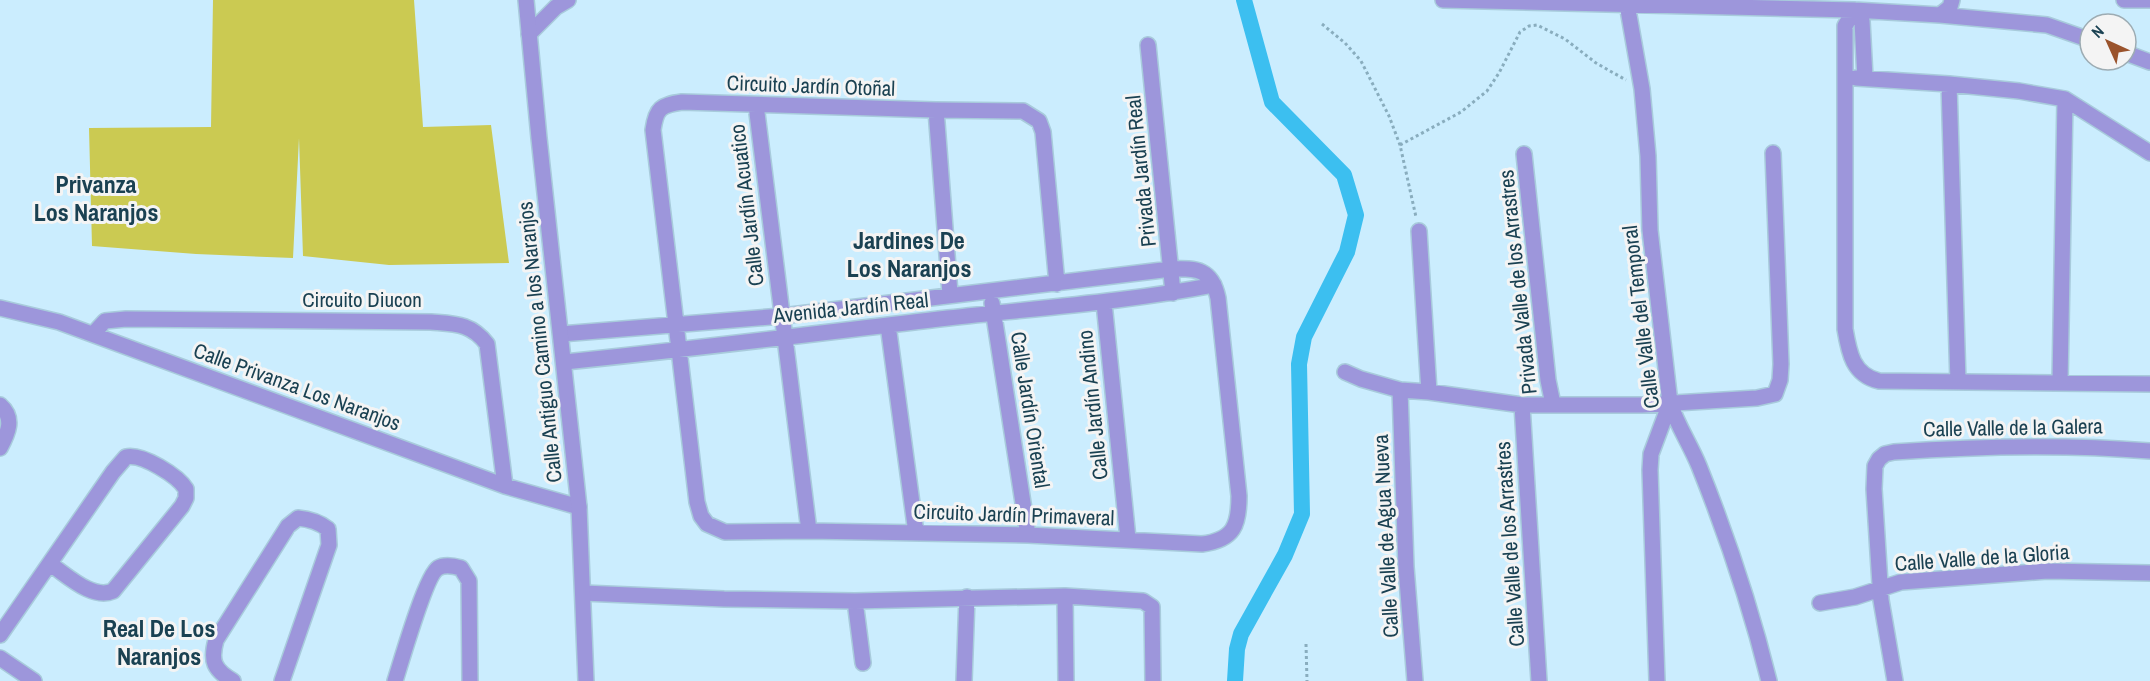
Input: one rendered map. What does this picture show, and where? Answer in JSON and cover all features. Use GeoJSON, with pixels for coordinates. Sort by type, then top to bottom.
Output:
{"type":"FeatureCollection","features":[{"type":"Feature","properties":{"kind":"street","name":"Calle Antiguo Camino a los Naranjos"},"geometry":{"type":"LineString","coordinates":[[526,0],[579,507],[585,681]]}},
{"type":"Feature","properties":{"kind":"street"},"geometry":{"type":"LineString","coordinates":[[529,34],[556,7],[568,0]]}},
{"type":"Feature","properties":{"kind":"street"},"geometry":{"type":"LineString","coordinates":[[1443,0],[1854,10],[2046,25],[2078,36]]}},
{"type":"Feature","properties":{"kind":"street"},"geometry":{"type":"LineString","coordinates":[[1940,15],[1950,7],[1952,0]]}},
{"type":"Feature","properties":{"kind":"street"},"geometry":{"type":"LineString","coordinates":[[2124,0],[2150,0]]}},
{"type":"Feature","properties":{"kind":"street","name":"Calle Valle del Temporal"},"geometry":{"type":"LineString","coordinates":[[1627,4],[1642,89],[1648,156],[1650,230],[1670,404],[1675,419],[1691,447],[1718,517],[1751,617],[1769,681]]}},
{"type":"Feature","properties":{"kind":"street"},"geometry":{"type":"LineString","coordinates":[[1854,10],[1845,26],[1845,329],[1848,351],[1856,368],[1868,378],[1880,381],[2150,384]]}},
{"type":"Feature","properties":{"kind":"street"},"geometry":{"type":"LineString","coordinates":[[1854,10],[1862,21],[1865,78]]}},
{"type":"Feature","properties":{"kind":"street","name":"Privada Jardín Real"},"geometry":{"type":"LineString","coordinates":[[1148,45],[1173,293]]}},
{"type":"Feature","properties":{"kind":"street"},"geometry":{"type":"LineString","coordinates":[[1844,78],[1949,84],[2044,94],[2065,99],[2150,153]]}},
{"type":"Feature","properties":{"kind":"street"},"geometry":{"type":"LineString","coordinates":[[1949,84],[1958,382]]}},
{"type":"Feature","properties":{"kind":"street"},"geometry":{"type":"LineString","coordinates":[[2060,383],[2065,99]]}},
{"type":"Feature","properties":{"kind":"street","name":"Circuito Jardín Otoñal"},"geometry":{"type":"LineString","coordinates":[[678,350],[653,130],[655,115],[662,107],[682,102],[1023,111],[1039,121],[1043,132],[1057,284]]}},
{"type":"Feature","properties":{"kind":"street","name":"Calle Jardín Acuatico"},"geometry":{"type":"LineString","coordinates":[[756,105],[809,531]]}},
{"type":"Feature","properties":{"kind":"street"},"geometry":{"type":"LineString","coordinates":[[936,110],[950,294]]}},
{"type":"Feature","properties":{"kind":"street"},"geometry":{"type":"LineString","coordinates":[[1345,372],[1401,390],[1522,405],[1670,404],[1757,398],[1774,394],[1780,380],[1773,153]]}},
{"type":"Feature","properties":{"kind":"street","name":"Privada Valle de los Arrastres"},"geometry":{"type":"LineString","coordinates":[[1524,154],[1548,380],[1553,404]]}},
{"type":"Feature","properties":{"kind":"street"},"geometry":{"type":"LineString","coordinates":[[1419,231],[1429,392]]}},
{"type":"Feature","properties":{"kind":"street","name":"Avenida Jardín Real"},"geometry":{"type":"LineString","coordinates":[[561,334],[782,316],[1172,269],[1192,269],[1210,279]]}},
{"type":"Feature","properties":{"kind":"street","name":"Avenida Jardín Real"},"geometry":{"type":"LineString","coordinates":[[565,362],[993,313],[1104,303],[1173,293],[1210,279]]}},
{"type":"Feature","properties":{"kind":"street","name":"Circuito Jardín Primaveral"},"geometry":{"type":"LineString","coordinates":[[678,350],[697,502],[701,516],[707,524],[725,532],[809,531],[1028,535],[1214,543],[1234,529],[1239,513],[1239,496],[1218,298],[1210,279]]}},
{"type":"Feature","properties":{"kind":"street","name":"Calle Jardín Oriental"},"geometry":{"type":"LineString","coordinates":[[990,291],[1028,535]]}},
{"type":"Feature","properties":{"kind":"street","name":"Calle Jardín Andino"},"geometry":{"type":"LineString","coordinates":[[1104,303],[1128,539]]}},
{"type":"Feature","properties":{"kind":"street","name":"Calle Privanza Los Naranjos"},"geometry":{"type":"LineString","coordinates":[[0,308],[59,322],[505,486],[579,507]]}},
{"type":"Feature","properties":{"kind":"street","name":"Circuito Diucon"},"geometry":{"type":"LineString","coordinates":[[93,334],[105,321],[126,318],[431,322],[468,327],[479,333],[487,344],[505,486]]}},
{"type":"Feature","properties":{"kind":"street"},"geometry":{"type":"LineString","coordinates":[[888,325],[916,533]]}},
{"type":"Feature","properties":{"kind":"street","name":"Calle Valle de Agua Nueva"},"geometry":{"type":"LineString","coordinates":[[1401,390],[1406,567],[1415,681]]}},
{"type":"Feature","properties":{"kind":"street"},"geometry":{"type":"LineString","coordinates":[[1657,681],[1650,462],[1670,404]]}},
{"type":"Feature","properties":{"kind":"street"},"geometry":{"type":"LineString","coordinates":[[0,405],[9,416],[10,423],[0,448]]}},
{"type":"Feature","properties":{"kind":"street","name":"Calle Valle de los Arrastres"},"geometry":{"type":"LineString","coordinates":[[1522,405],[1539,681]]}},
{"type":"Feature","properties":{"kind":"street","name":"Calle Valle de la Galera"},"geometry":{"type":"LineString","coordinates":[[1881,588],[1874,489],[1875,466],[1885,454],[1960,448],[2121,448],[2150,451]]}},
{"type":"Feature","properties":{"kind":"street"},"geometry":{"type":"LineString","coordinates":[[0,635],[108,479],[126,457],[137,457],[174,476],[186,489],[186,498],[182,506],[113,591],[106,594],[93,591],[50,564]]}},
{"type":"Feature","properties":{"kind":"street"},"geometry":{"type":"LineString","coordinates":[[232,681],[216,668],[212,655],[216,640],[288,526],[298,518],[320,524],[328,529],[329,545],[282,681]]}},
{"type":"Feature","properties":{"kind":"street"},"geometry":{"type":"LineString","coordinates":[[395,681],[433,574],[437,568],[453,566],[461,568],[469,581],[470,681]]}},
{"type":"Feature","properties":{"kind":"street","name":"Calle Valle de la Gloria"},"geometry":{"type":"LineString","coordinates":[[1820,603],[1855,597],[1901,582],[2047,571],[2150,573]]}},
{"type":"Feature","properties":{"kind":"street"},"geometry":{"type":"LineString","coordinates":[[1881,588],[1895,681]]}},
{"type":"Feature","properties":{"kind":"street"},"geometry":{"type":"LineString","coordinates":[[583,593],[724,599],[855,601],[1065,596],[1143,601],[1152,607],[1153,681]]}},
{"type":"Feature","properties":{"kind":"street"},"geometry":{"type":"LineString","coordinates":[[1065,596],[1066,681]]}},
{"type":"Feature","properties":{"kind":"street"},"geometry":{"type":"LineString","coordinates":[[964,681],[967,597]]}},
{"type":"Feature","properties":{"kind":"street"},"geometry":{"type":"LineString","coordinates":[[855,601],[863,663]]}},
{"type":"Feature","properties":{"kind":"street"},"geometry":{"type":"LineString","coordinates":[[0,658],[34,681]]}},
{"type":"Feature","properties":{"kind":"path"},"geometry":{"type":"LineString","coordinates":[[1322,24],[1345,43],[1361,61],[1389,116],[1400,145],[1419,231]]}},
{"type":"Feature","properties":{"kind":"path"},"geometry":{"type":"LineString","coordinates":[[1400,145],[1461,112],[1487,91],[1520,32],[1529,26],[1537,25],[1565,39],[1596,63],[1642,89]]}},
{"type":"Feature","properties":{"kind":"path"},"geometry":{"type":"LineString","coordinates":[[1306,644],[1307,681]]}},
{"type":"Feature","properties":{"kind":"shaded area"},"geometry":{"type":"Polygon","coordinates":[[[213,0],[414,0],[423,127],[491,125],[509,263],[389,265],[303,256],[299,138],[293,258],[92,246],[89,128],[211,127],[213,0]]]}},
{"type":"Feature","properties":{"kind":"waterway"},"geometry":{"type":"LineString","coordinates":[[1235,681],[1237,649],[1241,634],[1285,555],[1302,514],[1299,364],[1304,337],[1347,252],[1356,215],[1344,175],[1272,102],[1244,0]]}},
{"type":"Feature","properties":{"kind":"district","name":"Privanza Los Naranjos"},"geometry":{"type":"Point","coordinates":[96,199]}},
{"type":"Feature","properties":{"kind":"district","name":"Jardines De Los Naranjos"},"geometry":{"type":"Point","coordinates":[909,255]}},
{"type":"Feature","properties":{"kind":"district","name":"Real De Los Naranjos"},"geometry":{"type":"Point","coordinates":[159,643]}}]}
